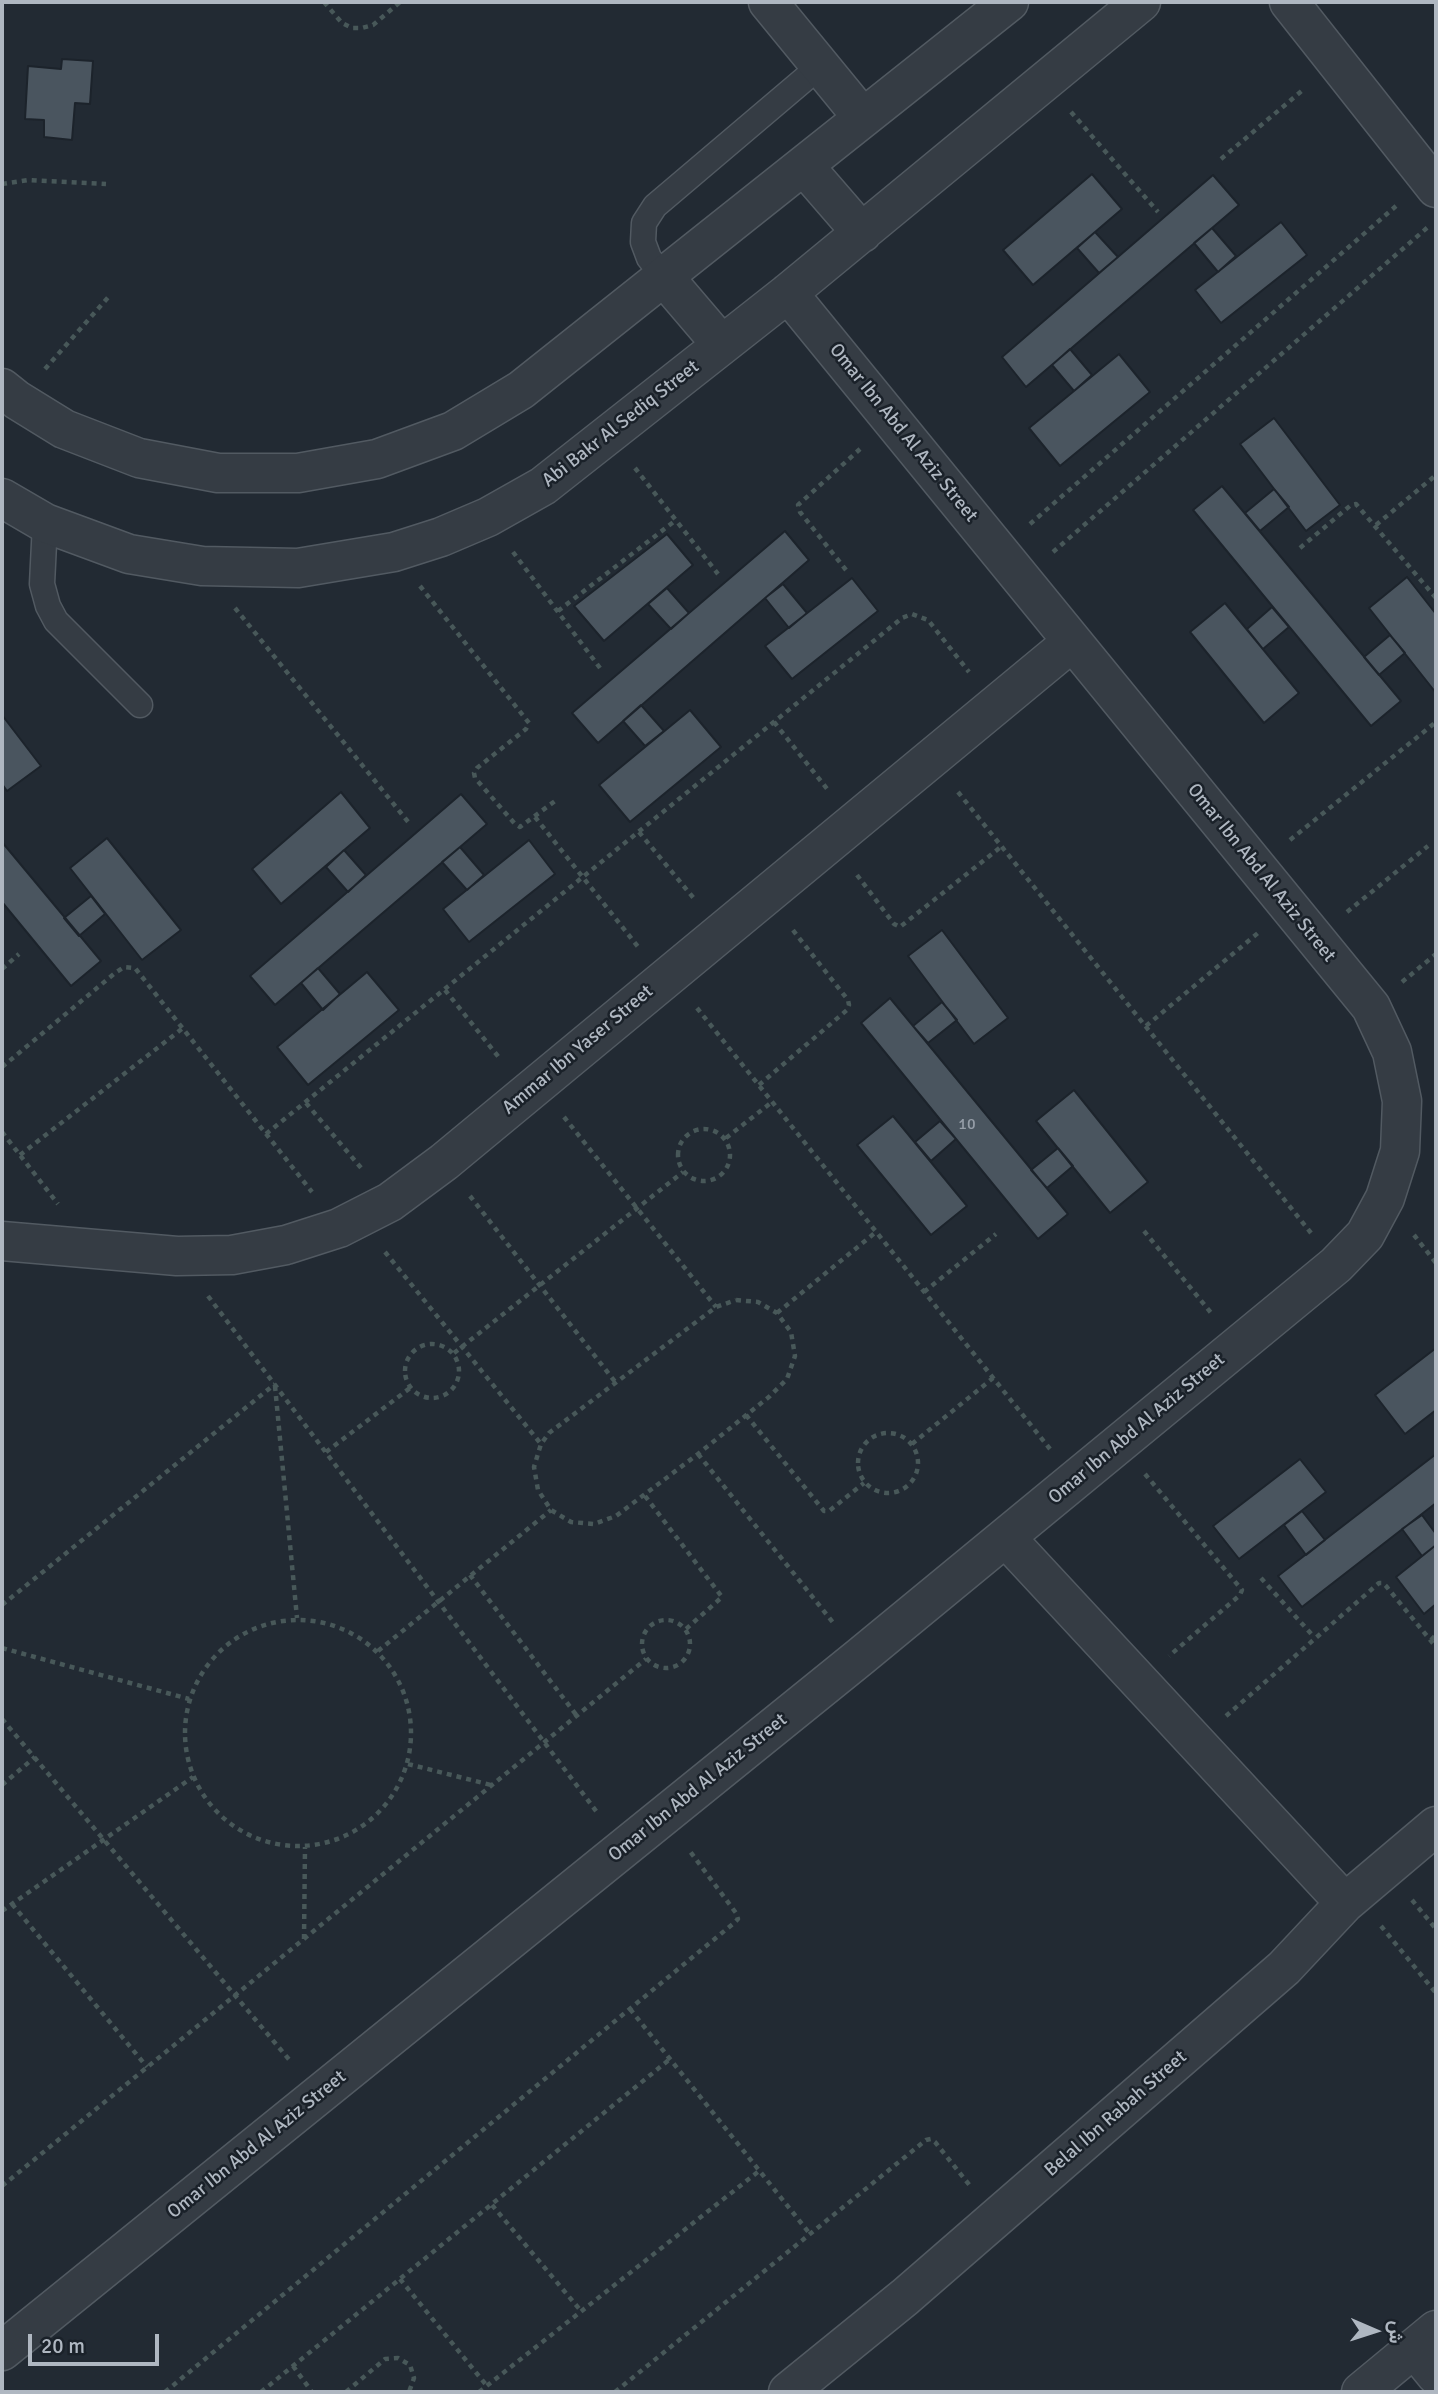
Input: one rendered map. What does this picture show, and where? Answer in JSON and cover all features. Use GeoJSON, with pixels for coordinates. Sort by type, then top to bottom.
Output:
{"type":"FeatureCollection","features":[{"type":"Feature","properties":{"kind":"street"},"geometry":{"type":"LineString","coordinates":[[768,2],[863,118]]}},
{"type":"Feature","properties":{"kind":"street"},"geometry":{"type":"LineString","coordinates":[[10,394],[64,429],[139,458],[218,473],[298,473],[377,459],[453,431],[521,390],[1009,2]]}},
{"type":"Feature","properties":{"kind":"street","name":"Abi Bakr Al Sediq Street"},"geometry":{"type":"LineString","coordinates":[[2,498],[45,523],[129,554],[202,566],[298,568],[394,552],[441,537],[488,517],[543,486],[788,293],[1141,2]]}},
{"type":"Feature","properties":{"kind":"street"},"geometry":{"type":"LineString","coordinates":[[1289,2],[1433,183]]}},
{"type":"Feature","properties":{"kind":"street"},"geometry":{"type":"LineString","coordinates":[[804,166],[862,233]]}},
{"type":"Feature","properties":{"kind":"street"},"geometry":{"type":"LineString","coordinates":[[664,277],[722,345]]}},
{"type":"Feature","properties":{"kind":"street","name":"Omar Ibn Abd Al Aziz Street"},"geometry":{"type":"LineString","coordinates":[[2,2351],[860,1657],[1336,1265],[1365,1234],[1385,1198],[1400,1151],[1402,1101],[1392,1052],[1371,1007],[788,293]]}},
{"type":"Feature","properties":{"kind":"street","name":"Ammar Ibn Yaser Street"},"geometry":{"type":"LineString","coordinates":[[2,1241],[177,1256],[232,1255],[286,1245],[362,1216],[444,1162],[1072,642]]}},
{"type":"Feature","properties":{"kind":"street"},"geometry":{"type":"LineString","coordinates":[[1006,1538],[1196,1742],[1350,1898]]}},
{"type":"Feature","properties":{"kind":"street","name":"Belal Ibn Rabah Street"},"geometry":{"type":"LineString","coordinates":[[788,2392],[905,2297],[1284,1968],[1350,1898],[1436,1826]]}},
{"type":"Feature","properties":{"kind":"street"},"geometry":{"type":"LineString","coordinates":[[1360,2392],[1429,2351]]}},
{"type":"Feature","properties":{"kind":"lane"},"geometry":{"type":"LineString","coordinates":[[664,277],[649,258],[643,242],[644,223],[655,206],[820,66]]}},
{"type":"Feature","properties":{"kind":"lane"},"geometry":{"type":"LineString","coordinates":[[45,523],[42,584],[48,606],[56,621],[141,705]]}},
{"type":"Feature","properties":{"kind":"path"},"geometry":{"type":"LineString","coordinates":[[324,2],[342,23],[352,28],[362,28],[373,25],[400,2]]}},
{"type":"Feature","properties":{"kind":"path"},"geometry":{"type":"LineString","coordinates":[[1220,159],[1337,62]]}},
{"type":"Feature","properties":{"kind":"path"},"geometry":{"type":"LineString","coordinates":[[1045,82],[1158,212]]}},
{"type":"Feature","properties":{"kind":"path"},"geometry":{"type":"LineString","coordinates":[[2,184],[28,180],[106,184]]}},
{"type":"Feature","properties":{"kind":"path"},"geometry":{"type":"LineString","coordinates":[[1010,565],[1433,183]]}},
{"type":"Feature","properties":{"kind":"path"},"geometry":{"type":"LineString","coordinates":[[1010,565],[1436,220]]}},
{"type":"Feature","properties":{"kind":"path"},"geometry":{"type":"LineString","coordinates":[[10,394],[111,294]]}},
{"type":"Feature","properties":{"kind":"path"},"geometry":{"type":"LineString","coordinates":[[846,570],[800,512],[798,505],[892,420]]}},
{"type":"Feature","properties":{"kind":"path"},"geometry":{"type":"LineString","coordinates":[[609,434],[718,574]]}},
{"type":"Feature","properties":{"kind":"path"},"geometry":{"type":"LineString","coordinates":[[1376,525],[1436,475]]}},
{"type":"Feature","properties":{"kind":"path"},"geometry":{"type":"LineString","coordinates":[[1300,548],[1351,505],[1356,504],[1436,598]]}},
{"type":"Feature","properties":{"kind":"path"},"geometry":{"type":"LineString","coordinates":[[488,517],[600,668]]}},
{"type":"Feature","properties":{"kind":"path"},"geometry":{"type":"LineString","coordinates":[[558,611],[676,520]]}},
{"type":"Feature","properties":{"kind":"path"},"geometry":{"type":"LineString","coordinates":[[394,552],[529,723],[526,729],[477,768],[475,778],[520,827],[555,801]]}},
{"type":"Feature","properties":{"kind":"path"},"geometry":{"type":"LineString","coordinates":[[202,566],[409,823]]}},
{"type":"Feature","properties":{"kind":"path"},"geometry":{"type":"LineString","coordinates":[[267,1134],[902,618],[912,614],[928,620],[996,705]]}},
{"type":"Feature","properties":{"kind":"path"},"geometry":{"type":"LineString","coordinates":[[774,722],[842,832],[894,924],[900,928],[1002,846]]}},
{"type":"Feature","properties":{"kind":"path"},"geometry":{"type":"LineString","coordinates":[[1257,867],[1436,722]]}},
{"type":"Feature","properties":{"kind":"path"},"geometry":{"type":"LineString","coordinates":[[932,758],[1336,1265]]}},
{"type":"Feature","properties":{"kind":"path"},"geometry":{"type":"LineString","coordinates":[[535,817],[759,1085],[1076,1481]]}},
{"type":"Feature","properties":{"kind":"path"},"geometry":{"type":"LineString","coordinates":[[639,832],[721,932]]}},
{"type":"Feature","properties":{"kind":"path"},"geometry":{"type":"LineString","coordinates":[[1314,938],[1428,846]]}},
{"type":"Feature","properties":{"kind":"path"},"geometry":{"type":"LineString","coordinates":[[759,1085],[847,1010],[849,1005],[848,1000],[766,896]]}},
{"type":"Feature","properties":{"kind":"path"},"geometry":{"type":"LineString","coordinates":[[1146,1026],[1289,907]]}},
{"type":"Feature","properties":{"kind":"path"},"geometry":{"type":"LineString","coordinates":[[2,969],[19,954]]}},
{"type":"Feature","properties":{"kind":"path"},"geometry":{"type":"LineString","coordinates":[[1432,957],[1436,963]]}},
{"type":"Feature","properties":{"kind":"path"},"geometry":{"type":"LineString","coordinates":[[2,1067],[124,967],[135,968],[267,1134],[362,1216]]}},
{"type":"Feature","properties":{"kind":"path"},"geometry":{"type":"LineString","coordinates":[[444,990],[637,1208],[716,1307]]}},
{"type":"Feature","properties":{"kind":"path"},"geometry":{"type":"LineString","coordinates":[[20,1154],[183,1028]]}},
{"type":"Feature","properties":{"kind":"path"},"geometry":{"type":"LineString","coordinates":[[306,1102],[362,1216],[541,1444]]}},
{"type":"Feature","properties":{"kind":"path"},"geometry":{"type":"LineString","coordinates":[[726,1138],[772,1102]]}},
{"type":"Feature","properties":{"kind":"path"},"geometry":{"type":"LineString","coordinates":[[712,1128],[726,1138],[732,1153],[727,1170],[714,1180],[697,1181],[683,1172],[677,1157],[681,1140],[694,1129],[712,1128]]}},
{"type":"Feature","properties":{"kind":"path"},"geometry":{"type":"LineString","coordinates":[[2,1132],[93,1250]]}},
{"type":"Feature","properties":{"kind":"path"},"geometry":{"type":"LineString","coordinates":[[444,1162],[616,1382]]}},
{"type":"Feature","properties":{"kind":"path"},"geometry":{"type":"LineString","coordinates":[[454,1353],[683,1172]]}},
{"type":"Feature","properties":{"kind":"path"},"geometry":{"type":"LineString","coordinates":[[1144,1231],[1237,1346]]}},
{"type":"Feature","properties":{"kind":"path"},"geometry":{"type":"LineString","coordinates":[[777,1313],[876,1232]]}},
{"type":"Feature","properties":{"kind":"path"},"geometry":{"type":"LineString","coordinates":[[924,1292],[996,1234]]}},
{"type":"Feature","properties":{"kind":"path"},"geometry":{"type":"LineString","coordinates":[[177,1256],[624,1849]]}},
{"type":"Feature","properties":{"kind":"path"},"geometry":{"type":"LineString","coordinates":[[736,1300],[758,1302],[777,1313],[791,1332],[795,1356],[787,1379],[698,1454],[616,1516],[594,1524],[571,1522],[551,1510],[538,1490],[534,1467],[541,1444],[549,1433],[716,1307],[736,1300]]}},
{"type":"Feature","properties":{"kind":"path"},"geometry":{"type":"LineString","coordinates":[[439,1343],[454,1353],[461,1369],[456,1386],[442,1397],[425,1398],[410,1388],[404,1371],[409,1355],[422,1345],[439,1343]]}},
{"type":"Feature","properties":{"kind":"path"},"geometry":{"type":"LineString","coordinates":[[912,1444],[993,1378]]}},
{"type":"Feature","properties":{"kind":"path"},"geometry":{"type":"LineString","coordinates":[[2,1605],[275,1384]]}},
{"type":"Feature","properties":{"kind":"path"},"geometry":{"type":"LineString","coordinates":[[275,1384],[297,1618]]}},
{"type":"Feature","properties":{"kind":"path"},"geometry":{"type":"LineString","coordinates":[[326,1452],[410,1388]]}},
{"type":"Feature","properties":{"kind":"path"},"geometry":{"type":"LineString","coordinates":[[746,1415],[824,1511],[829,1511],[864,1483]]}},
{"type":"Feature","properties":{"kind":"path"},"geometry":{"type":"LineString","coordinates":[[884,1432],[900,1434],[912,1444],[919,1458],[918,1474],[908,1488],[893,1494],[877,1492],[864,1483],[858,1468],[859,1452],[869,1439],[884,1432]]}},
{"type":"Feature","properties":{"kind":"path"},"geometry":{"type":"LineString","coordinates":[[1119,1444],[1242,1590],[1240,1595],[1139,1681]]}},
{"type":"Feature","properties":{"kind":"path"},"geometry":{"type":"LineString","coordinates":[[698,1454],[860,1657]]}},
{"type":"Feature","properties":{"kind":"path"},"geometry":{"type":"LineString","coordinates":[[645,1496],[722,1595],[721,1600],[686,1629]]}},
{"type":"Feature","properties":{"kind":"path"},"geometry":{"type":"LineString","coordinates":[[378,1651],[551,1510]]}},
{"type":"Feature","properties":{"kind":"path"},"geometry":{"type":"LineString","coordinates":[[470,1575],[577,1716]]}},
{"type":"Feature","properties":{"kind":"path"},"geometry":{"type":"LineString","coordinates":[[1261,1578],[1314,1637]]}},
{"type":"Feature","properties":{"kind":"path"},"geometry":{"type":"LineString","coordinates":[[1196,1742],[1375,1586],[1383,1583],[1436,1647]]}},
{"type":"Feature","properties":{"kind":"path"},"geometry":{"type":"LineString","coordinates":[[297,1618],[327,1622],[354,1633],[378,1651],[397,1675],[409,1704],[412,1734],[408,1764],[397,1790],[379,1812],[358,1830],[332,1842],[305,1847],[270,1844],[238,1830],[211,1807],[193,1777],[186,1751],[184,1725],[189,1699],[206,1667],[230,1641],[262,1625],[297,1618]]}},
{"type":"Feature","properties":{"kind":"path"},"geometry":{"type":"LineString","coordinates":[[664,1619],[676,1621],[686,1629],[691,1641],[689,1654],[681,1664],[669,1669],[656,1667],[646,1659],[641,1646],[643,1634],[652,1623],[664,1619]]}},
{"type":"Feature","properties":{"kind":"path"},"geometry":{"type":"LineString","coordinates":[[1430,1640],[1436,1635]]}},
{"type":"Feature","properties":{"kind":"path"},"geometry":{"type":"LineString","coordinates":[[2,1648],[189,1699]]}},
{"type":"Feature","properties":{"kind":"path"},"geometry":{"type":"LineString","coordinates":[[2,2186],[646,1659]]}},
{"type":"Feature","properties":{"kind":"path"},"geometry":{"type":"LineString","coordinates":[[2,1719],[319,2096]]}},
{"type":"Feature","properties":{"kind":"path"},"geometry":{"type":"LineString","coordinates":[[2,1785],[35,1758]]}},
{"type":"Feature","properties":{"kind":"path"},"geometry":{"type":"LineString","coordinates":[[408,1764],[491,1785]]}},
{"type":"Feature","properties":{"kind":"path"},"geometry":{"type":"LineString","coordinates":[[2,1911],[193,1777]]}},
{"type":"Feature","properties":{"kind":"path"},"geometry":{"type":"LineString","coordinates":[[165,2392],[738,1919],[664,1816]]}},
{"type":"Feature","properties":{"kind":"path"},"geometry":{"type":"LineString","coordinates":[[304,1939],[305,1847]]}},
{"type":"Feature","properties":{"kind":"path"},"geometry":{"type":"LineString","coordinates":[[1350,1898],[1436,1993]]}},
{"type":"Feature","properties":{"kind":"path"},"geometry":{"type":"LineString","coordinates":[[12,1904],[147,2067]]}},
{"type":"Feature","properties":{"kind":"path"},"geometry":{"type":"LineString","coordinates":[[630,2009],[810,2234]]}},
{"type":"Feature","properties":{"kind":"path"},"geometry":{"type":"LineString","coordinates":[[261,2392],[670,2059]]}},
{"type":"Feature","properties":{"kind":"path"},"geometry":{"type":"LineString","coordinates":[[615,2392],[926,2140],[931,2139],[996,2218]]}},
{"type":"Feature","properties":{"kind":"path"},"geometry":{"type":"LineString","coordinates":[[479,2392],[760,2171]]}},
{"type":"Feature","properties":{"kind":"path"},"geometry":{"type":"LineString","coordinates":[[492,2205],[581,2311]]}},
{"type":"Feature","properties":{"kind":"path"},"geometry":{"type":"LineString","coordinates":[[400,2279],[487,2386]]}},
{"type":"Feature","properties":{"kind":"path"},"geometry":{"type":"LineString","coordinates":[[345,2392],[385,2359],[398,2358],[410,2365],[414,2378],[409,2392]]}},
{"type":"Feature","properties":{"kind":"path"},"geometry":{"type":"LineString","coordinates":[[293,2366],[312,2392]]}},
{"type":"Feature","properties":{"kind":"building"},"geometry":{"type":"Polygon","coordinates":[[[62,59],[93,61],[90,104],[75,103],[72,140],[44,137],[44,120],[25,119],[28,66],[61,69],[62,59]]]}},
{"type":"Feature","properties":{"kind":"building"},"geometry":{"type":"Polygon","coordinates":[[[1092,174],[1122,209],[1033,285],[1003,250],[1092,174]]]}},
{"type":"Feature","properties":{"kind":"building"},"geometry":{"type":"Polygon","coordinates":[[[1213,175],[1239,205],[1026,387],[1002,357],[1213,175]]]}},
{"type":"Feature","properties":{"kind":"building"},"geometry":{"type":"Polygon","coordinates":[[[1281,222],[1307,255],[1221,323],[1195,290],[1281,222]]]}},
{"type":"Feature","properties":{"kind":"building"},"geometry":{"type":"Polygon","coordinates":[[[1212,228],[1236,256],[1218,272],[1194,243],[1212,228]]]}},
{"type":"Feature","properties":{"kind":"building"},"geometry":{"type":"Polygon","coordinates":[[[1095,232],[1118,257],[1099,273],[1077,248],[1095,232]]]}},
{"type":"Feature","properties":{"kind":"building"},"geometry":{"type":"Polygon","coordinates":[[[1070,349],[1092,375],[1074,391],[1052,365],[1070,349]]]}},
{"type":"Feature","properties":{"kind":"building"},"geometry":{"type":"Polygon","coordinates":[[[1119,354],[1150,392],[1060,466],[1029,428],[1119,354]]]}},
{"type":"Feature","properties":{"kind":"building"},"geometry":{"type":"Polygon","coordinates":[[[1274,418],[1340,505],[1306,531],[1240,444],[1274,418]]]}},
{"type":"Feature","properties":{"kind":"building"},"geometry":{"type":"Polygon","coordinates":[[[1222,486],[1401,701],[1371,726],[1193,510],[1222,486]]]}},
{"type":"Feature","properties":{"kind":"building"},"geometry":{"type":"Polygon","coordinates":[[[1274,489],[1289,507],[1260,531],[1245,513],[1274,489]]]}},
{"type":"Feature","properties":{"kind":"building"},"geometry":{"type":"Polygon","coordinates":[[[785,531],[809,560],[598,743],[572,713],[785,531]]]}},
{"type":"Feature","properties":{"kind":"building"},"geometry":{"type":"Polygon","coordinates":[[[667,534],[693,565],[604,641],[574,606],[667,534]]]}},
{"type":"Feature","properties":{"kind":"building"},"geometry":{"type":"Polygon","coordinates":[[[1407,577],[1436,614],[1436,693],[1369,608],[1407,577]]]}},
{"type":"Feature","properties":{"kind":"building"},"geometry":{"type":"Polygon","coordinates":[[[852,578],[878,611],[792,679],[765,646],[852,578]]]}},
{"type":"Feature","properties":{"kind":"building"},"geometry":{"type":"Polygon","coordinates":[[[783,584],[807,613],[789,628],[765,598],[783,584]]]}},
{"type":"Feature","properties":{"kind":"building"},"geometry":{"type":"Polygon","coordinates":[[[667,588],[689,613],[671,629],[648,604],[667,588]]]}},
{"type":"Feature","properties":{"kind":"building"},"geometry":{"type":"Polygon","coordinates":[[[1225,603],[1299,693],[1264,723],[1190,632],[1225,603]]]}},
{"type":"Feature","properties":{"kind":"building"},"geometry":{"type":"Polygon","coordinates":[[[1272,607],[1289,627],[1263,649],[1247,629],[1272,607]]]}},
{"type":"Feature","properties":{"kind":"building"},"geometry":{"type":"Polygon","coordinates":[[[1390,635],[1405,653],[1379,675],[1364,657],[1390,635]]]}},
{"type":"Feature","properties":{"kind":"building"},"geometry":{"type":"Polygon","coordinates":[[[641,705],[664,731],[645,746],[623,721],[641,705]]]}},
{"type":"Feature","properties":{"kind":"building"},"geometry":{"type":"Polygon","coordinates":[[[690,710],[721,747],[630,822],[599,785],[690,710]]]}},
{"type":"Feature","properties":{"kind":"building"},"geometry":{"type":"Polygon","coordinates":[[[2,715],[41,766],[7,791],[2,784],[2,715]]]}},
{"type":"Feature","properties":{"kind":"building"},"geometry":{"type":"Polygon","coordinates":[[[341,792],[370,828],[281,904],[252,869],[341,792]]]}},
{"type":"Feature","properties":{"kind":"building"},"geometry":{"type":"Polygon","coordinates":[[[461,794],[487,824],[275,1005],[250,976],[461,794]]]}},
{"type":"Feature","properties":{"kind":"building"},"geometry":{"type":"Polygon","coordinates":[[[107,838],[181,930],[142,960],[70,868],[107,838]]]}},
{"type":"Feature","properties":{"kind":"building"},"geometry":{"type":"Polygon","coordinates":[[[529,840],[555,874],[469,942],[443,909],[529,840]]]}},
{"type":"Feature","properties":{"kind":"building"},"geometry":{"type":"Polygon","coordinates":[[[2,842],[101,961],[71,986],[2,902],[2,842]]]}},
{"type":"Feature","properties":{"kind":"building"},"geometry":{"type":"Polygon","coordinates":[[[460,847],[484,875],[467,890],[442,862],[460,847]]]}},
{"type":"Feature","properties":{"kind":"building"},"geometry":{"type":"Polygon","coordinates":[[[344,850],[366,875],[348,892],[326,867],[344,850]]]}},
{"type":"Feature","properties":{"kind":"building"},"geometry":{"type":"Polygon","coordinates":[[[91,896],[105,914],[79,936],[64,918],[91,896]]]}},
{"type":"Feature","properties":{"kind":"building"},"geometry":{"type":"Polygon","coordinates":[[[942,930],[1008,1018],[974,1044],[908,956],[942,930]]]}},
{"type":"Feature","properties":{"kind":"building"},"geometry":{"type":"Polygon","coordinates":[[[318,968],[340,994],[323,1010],[301,983],[318,968]]]}},
{"type":"Feature","properties":{"kind":"building"},"geometry":{"type":"Polygon","coordinates":[[[367,972],[399,1010],[308,1085],[277,1047],[367,972]]]}},
{"type":"Feature","properties":{"kind":"building"},"geometry":{"type":"Polygon","coordinates":[[[890,998],[1068,1214],[1038,1239],[861,1023],[890,998]]]}},
{"type":"Feature","properties":{"kind":"building"},"geometry":{"type":"Polygon","coordinates":[[[942,1002],[957,1020],[928,1043],[913,1026],[942,1002]]]}},
{"type":"Feature","properties":{"kind":"building"},"geometry":{"type":"Polygon","coordinates":[[[1074,1090],[1148,1182],[1110,1213],[1036,1121],[1074,1090]]]}},
{"type":"Feature","properties":{"kind":"building"},"geometry":{"type":"Polygon","coordinates":[[[893,1116],[967,1206],[931,1235],[857,1145],[893,1116]]]}},
{"type":"Feature","properties":{"kind":"building"},"geometry":{"type":"Polygon","coordinates":[[[940,1121],[956,1139],[931,1161],[915,1142],[940,1121]]]}},
{"type":"Feature","properties":{"kind":"building"},"geometry":{"type":"Polygon","coordinates":[[[1058,1148],[1073,1166],[1047,1188],[1031,1170],[1058,1148]]]}},
{"type":"Feature","properties":{"kind":"building"},"geometry":{"type":"Polygon","coordinates":[[[1436,1348],[1436,1410],[1405,1434],[1375,1395],[1436,1348]]]}},
{"type":"Feature","properties":{"kind":"building"},"geometry":{"type":"Polygon","coordinates":[[[1436,1454],[1436,1503],[1302,1607],[1278,1576],[1436,1454]]]}},
{"type":"Feature","properties":{"kind":"building"},"geometry":{"type":"Polygon","coordinates":[[[1300,1459],[1326,1492],[1239,1559],[1213,1526],[1300,1459]]]}},
{"type":"Feature","properties":{"kind":"building"},"geometry":{"type":"Polygon","coordinates":[[[1302,1511],[1325,1540],[1306,1555],[1284,1525],[1302,1511]]]}},
{"type":"Feature","properties":{"kind":"building"},"geometry":{"type":"Polygon","coordinates":[[[1422,1515],[1436,1534],[1436,1545],[1422,1556],[1402,1529],[1422,1515]]]}},
{"type":"Feature","properties":{"kind":"building"},"geometry":{"type":"Polygon","coordinates":[[[1436,1545],[1436,1604],[1424,1614],[1396,1577],[1436,1545]]]}}]}
